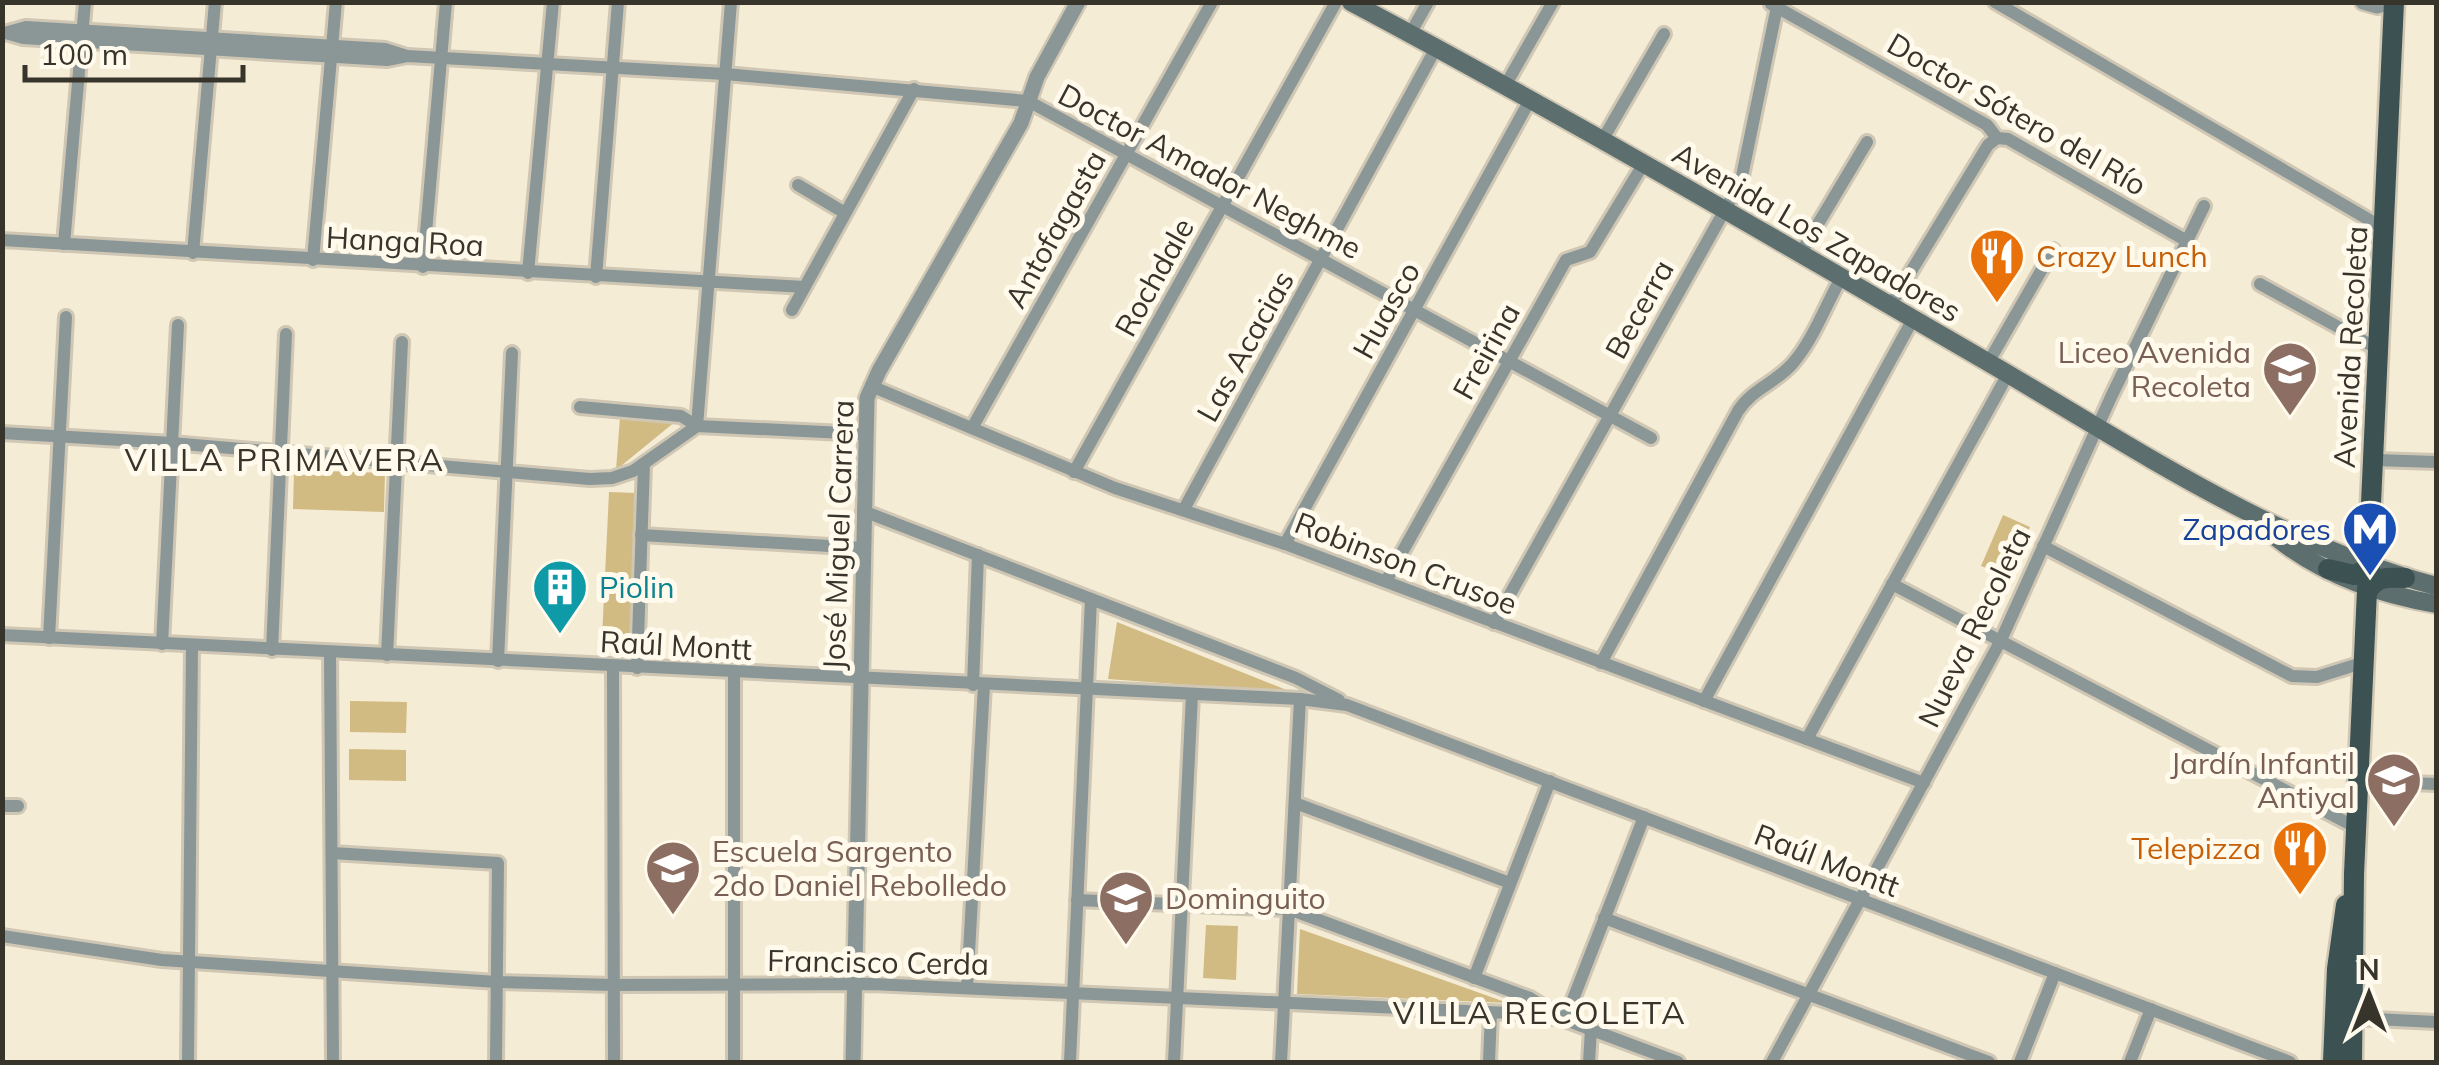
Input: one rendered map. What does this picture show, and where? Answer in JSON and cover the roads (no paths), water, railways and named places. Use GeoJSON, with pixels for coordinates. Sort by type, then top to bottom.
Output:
{"type":"FeatureCollection","features":[{"type":"Feature","properties":{"kind":"main road","name":"Avenida Los Zapadores"},"geometry":{"type":"LineString","coordinates":[[1351,2],[1603,139],[2252,516],[2370,568],[2436,586]]}},
{"type":"Feature","properties":{"kind":"main road","name":"Avenida Recoleta"},"geometry":{"type":"LineString","coordinates":[[2352,1062],[2354,874],[2393,2]]}},
{"type":"Feature","properties":{"kind":"main road","name":"Avenida Los Zapadores"},"geometry":{"type":"LineString","coordinates":[[2252,516],[2273,535],[2369,589],[2436,604]]}},
{"type":"Feature","properties":{"kind":"main road"},"geometry":{"type":"LineString","coordinates":[[2328,569],[2354,575],[2370,568]]}},
{"type":"Feature","properties":{"kind":"main road"},"geometry":{"type":"LineString","coordinates":[[2369,589],[2377,580],[2406,578]]}},
{"type":"Feature","properties":{"kind":"main road","name":"Avenida Recoleta"},"geometry":{"type":"LineString","coordinates":[[2333,1062],[2339,949],[2354,874]]}},
{"type":"Feature","properties":{"kind":"street"},"geometry":{"type":"LineString","coordinates":[[64,244],[85,2]]}},
{"type":"Feature","properties":{"kind":"street"},"geometry":{"type":"LineString","coordinates":[[193,252],[215,2]]}},
{"type":"Feature","properties":{"kind":"street"},"geometry":{"type":"LineString","coordinates":[[313,260],[336,2]]}},
{"type":"Feature","properties":{"kind":"street"},"geometry":{"type":"LineString","coordinates":[[423,267],[446,2]]}},
{"type":"Feature","properties":{"kind":"street"},"geometry":{"type":"LineString","coordinates":[[528,273],[554,2]]}},
{"type":"Feature","properties":{"kind":"street"},"geometry":{"type":"LineString","coordinates":[[596,276],[618,2]]}},
{"type":"Feature","properties":{"kind":"street"},"geometry":{"type":"LineString","coordinates":[[2,433],[601,480],[622,476],[644,464],[697,426],[731,2]]}},
{"type":"Feature","properties":{"kind":"street","name":"José Miguel Carrera"},"geometry":{"type":"LineString","coordinates":[[854,1062],[863,511],[871,386],[1021,122],[1036,77],[1078,2]]}},
{"type":"Feature","properties":{"kind":"street","name":"Antofagasta"},"geometry":{"type":"LineString","coordinates":[[972,428],[1212,2]]}},
{"type":"Feature","properties":{"kind":"street","name":"Rochdale"},"geometry":{"type":"LineString","coordinates":[[1074,472],[1336,2]]}},
{"type":"Feature","properties":{"kind":"street"},"geometry":{"type":"LineString","coordinates":[[1410,34],[1428,2]]}},
{"type":"Feature","properties":{"kind":"street"},"geometry":{"type":"LineString","coordinates":[[1505,86],[1553,2]]}},
{"type":"Feature","properties":{"kind":"street"},"geometry":{"type":"LineString","coordinates":[[1995,2],[2385,229]]}},
{"type":"Feature","properties":{"kind":"street"},"geometry":{"type":"LineString","coordinates":[[2363,2],[2377,6],[2393,2]]}},
{"type":"Feature","properties":{"kind":"street","name":"Doctor Sótero del Río"},"geometry":{"type":"LineString","coordinates":[[1774,4],[1986,125],[1997,138],[2008,139],[2187,241]]}},
{"type":"Feature","properties":{"kind":"street","name":"Becerra"},"geometry":{"type":"LineString","coordinates":[[1494,623],[1735,194],[1744,168],[1774,4]]}},
{"type":"Feature","properties":{"kind":"street","name":"Doctor Amador Neghme"},"geometry":{"type":"LineString","coordinates":[[5,32],[22,38],[82,36],[331,51],[385,48],[408,56],[725,74],[1028,100],[1651,438]]}},
{"type":"Feature","properties":{"kind":"street"},"geometry":{"type":"LineString","coordinates":[[1603,139],[1664,34]]}},
{"type":"Feature","properties":{"kind":"street","name":"Las Acacias"},"geometry":{"type":"LineString","coordinates":[[1184,510],[1436,48]]}},
{"type":"Feature","properties":{"kind":"street"},"geometry":{"type":"LineString","coordinates":[[792,310],[914,89]]}},
{"type":"Feature","properties":{"kind":"street","name":"Huasco"},"geometry":{"type":"LineString","coordinates":[[1285,544],[1530,100]]}},
{"type":"Feature","properties":{"kind":"street"},"geometry":{"type":"LineString","coordinates":[[1890,306],[1988,145],[1997,138]]}},
{"type":"Feature","properties":{"kind":"street"},"geometry":{"type":"LineString","coordinates":[[1800,254],[1867,142]]}},
{"type":"Feature","properties":{"kind":"street","name":"Freirina"},"geometry":{"type":"LineString","coordinates":[[1386,581],[1566,260],[1590,252],[1644,163]]}},
{"type":"Feature","properties":{"kind":"street"},"geometry":{"type":"LineString","coordinates":[[798,185],[846,213]]}},
{"type":"Feature","properties":{"kind":"street","name":"Nueva Recoleta"},"geometry":{"type":"LineString","coordinates":[[1772,1062],[2001,640],[2204,206]]}},
{"type":"Feature","properties":{"kind":"street","name":"Hanga Roa"},"geometry":{"type":"LineString","coordinates":[[2,240],[804,288]]}},
{"type":"Feature","properties":{"kind":"street"},"geometry":{"type":"LineString","coordinates":[[1988,362],[2053,250]]}},
{"type":"Feature","properties":{"kind":"street"},"geometry":{"type":"LineString","coordinates":[[1602,663],[1738,412],[1750,395],[1798,357],[1841,278]]}},
{"type":"Feature","properties":{"kind":"street"},"geometry":{"type":"LineString","coordinates":[[2260,284],[2380,350]]}},
{"type":"Feature","properties":{"kind":"street"},"geometry":{"type":"LineString","coordinates":[[48,638],[66,317]]}},
{"type":"Feature","properties":{"kind":"street"},"geometry":{"type":"LineString","coordinates":[[1704,701],[1913,319]]}},
{"type":"Feature","properties":{"kind":"street"},"geometry":{"type":"LineString","coordinates":[[162,644],[178,325]]}},
{"type":"Feature","properties":{"kind":"street"},"geometry":{"type":"LineString","coordinates":[[272,650],[286,334]]}},
{"type":"Feature","properties":{"kind":"street"},"geometry":{"type":"LineString","coordinates":[[387,656],[402,342]]}},
{"type":"Feature","properties":{"kind":"street"},"geometry":{"type":"LineString","coordinates":[[498,661],[512,353]]}},
{"type":"Feature","properties":{"kind":"street"},"geometry":{"type":"LineString","coordinates":[[1807,739],[2008,374]]}},
{"type":"Feature","properties":{"kind":"street","name":"Robinson Crusoe"},"geometry":{"type":"LineString","coordinates":[[871,386],[1074,472],[1285,544],[1924,783]]}},
{"type":"Feature","properties":{"kind":"street"},"geometry":{"type":"LineString","coordinates":[[580,407],[682,416],[697,426],[865,434]]}},
{"type":"Feature","properties":{"kind":"street"},"geometry":{"type":"LineString","coordinates":[[2375,460],[2436,462]]}},
{"type":"Feature","properties":{"kind":"street"},"geometry":{"type":"LineString","coordinates":[[637,668],[644,464]]}},
{"type":"Feature","properties":{"kind":"street","name":"Raúl Montt"},"geometry":{"type":"LineString","coordinates":[[863,511],[1296,678],[1347,705]]}},
{"type":"Feature","properties":{"kind":"street"},"geometry":{"type":"LineString","coordinates":[[642,536],[863,548]]}},
{"type":"Feature","properties":{"kind":"street"},"geometry":{"type":"LineString","coordinates":[[2043,546],[2286,674],[2317,676],[2365,662]]}},
{"type":"Feature","properties":{"kind":"street"},"geometry":{"type":"LineString","coordinates":[[967,988],[978,685],[978,555]]}},
{"type":"Feature","properties":{"kind":"street"},"geometry":{"type":"LineString","coordinates":[[1892,584],[2357,828]]}},
{"type":"Feature","properties":{"kind":"street"},"geometry":{"type":"LineString","coordinates":[[1070,1062],[1091,599]]}},
{"type":"Feature","properties":{"kind":"street","name":"Raúl Montt"},"geometry":{"type":"LineString","coordinates":[[2,636],[1300,699],[1347,705],[2290,1062]]}},
{"type":"Feature","properties":{"kind":"street"},"geometry":{"type":"LineString","coordinates":[[188,1062],[192,646]]}},
{"type":"Feature","properties":{"kind":"street"},"geometry":{"type":"LineString","coordinates":[[330,652],[333,1062]]}},
{"type":"Feature","properties":{"kind":"street"},"geometry":{"type":"LineString","coordinates":[[613,667],[614,1062]]}},
{"type":"Feature","properties":{"kind":"street"},"geometry":{"type":"LineString","coordinates":[[734,673],[734,1062]]}},
{"type":"Feature","properties":{"kind":"street"},"geometry":{"type":"LineString","coordinates":[[1174,1062],[1192,695]]}},
{"type":"Feature","properties":{"kind":"street"},"geometry":{"type":"LineString","coordinates":[[1281,1062],[1300,699]]}},
{"type":"Feature","properties":{"kind":"street"},"geometry":{"type":"LineString","coordinates":[[1474,978],[1550,781]]}},
{"type":"Feature","properties":{"kind":"street"},"geometry":{"type":"LineString","coordinates":[[2359,781],[2436,784]]}},
{"type":"Feature","properties":{"kind":"street"},"geometry":{"type":"LineString","coordinates":[[1294,804],[1510,883]]}},
{"type":"Feature","properties":{"kind":"street"},"geometry":{"type":"LineString","coordinates":[[2,806],[18,806]]}},
{"type":"Feature","properties":{"kind":"street"},"geometry":{"type":"LineString","coordinates":[[1565,1020],[1644,817]]}},
{"type":"Feature","properties":{"kind":"street"},"geometry":{"type":"LineString","coordinates":[[332,853],[498,864],[496,1062]]}},
{"type":"Feature","properties":{"kind":"street","name":"Francisco Cerda"},"geometry":{"type":"LineString","coordinates":[[1078,900],[1289,909],[1530,998],[1565,1020]]}},
{"type":"Feature","properties":{"kind":"street"},"geometry":{"type":"LineString","coordinates":[[1604,918],[1990,1062]]}},
{"type":"Feature","properties":{"kind":"street","name":"Francisco Cerda"},"geometry":{"type":"LineString","coordinates":[[2,936],[189,962],[497,982],[855,984],[1531,1014],[1565,1020],[1678,1062]]}},
{"type":"Feature","properties":{"kind":"street"},"geometry":{"type":"LineString","coordinates":[[2020,1062],[2055,973]]}},
{"type":"Feature","properties":{"kind":"street"},"geometry":{"type":"LineString","coordinates":[[2130,1062],[2150,1009]]}},
{"type":"Feature","properties":{"kind":"street"},"geometry":{"type":"LineString","coordinates":[[1489,1062],[1491,1013]]}},
{"type":"Feature","properties":{"kind":"street"},"geometry":{"type":"LineString","coordinates":[[2354,1018],[2436,1022]]}},
{"type":"Feature","properties":{"kind":"street"},"geometry":{"type":"LineString","coordinates":[[1589,1062],[1591,1029]]}},
{"type":"Feature","properties":{"kind":"street"},"geometry":{"type":"LineString","coordinates":[[2240,1062],[2247,1045]]}},
{"type":"Feature","properties":{"kind":"place","name":"Crazy Lunch"},"geometry":{"type":"Point","coordinates":[1997,305]}},
{"type":"Feature","properties":{"kind":"place","name":"Liceo Avenida Recoleta"},"geometry":{"type":"Point","coordinates":[2290,418]}},
{"type":"Feature","properties":{"kind":"place","name":"Zapadores"},"geometry":{"type":"Point","coordinates":[2370,578]}},
{"type":"Feature","properties":{"kind":"place","name":"Piolin"},"geometry":{"type":"Point","coordinates":[560,636]}},
{"type":"Feature","properties":{"kind":"place","name":"Jardín Infantil Antiyal"},"geometry":{"type":"Point","coordinates":[2394,829]}},
{"type":"Feature","properties":{"kind":"place","name":"Telepizza"},"geometry":{"type":"Point","coordinates":[2300,897]}},
{"type":"Feature","properties":{"kind":"place","name":"Escuela Sargento 2do Daniel Rebolledo"},"geometry":{"type":"Point","coordinates":[673,917]}},
{"type":"Feature","properties":{"kind":"place","name":"Dominguito"},"geometry":{"type":"Point","coordinates":[1126,947]}},
{"type":"Feature","properties":{"kind":"district","name":"VILLA PRIMAVERA"},"geometry":{"type":"Point","coordinates":[285,459]}},
{"type":"Feature","properties":{"kind":"district","name":"VILLA RECOLETA"},"geometry":{"type":"Point","coordinates":[1540,1012]}}]}
